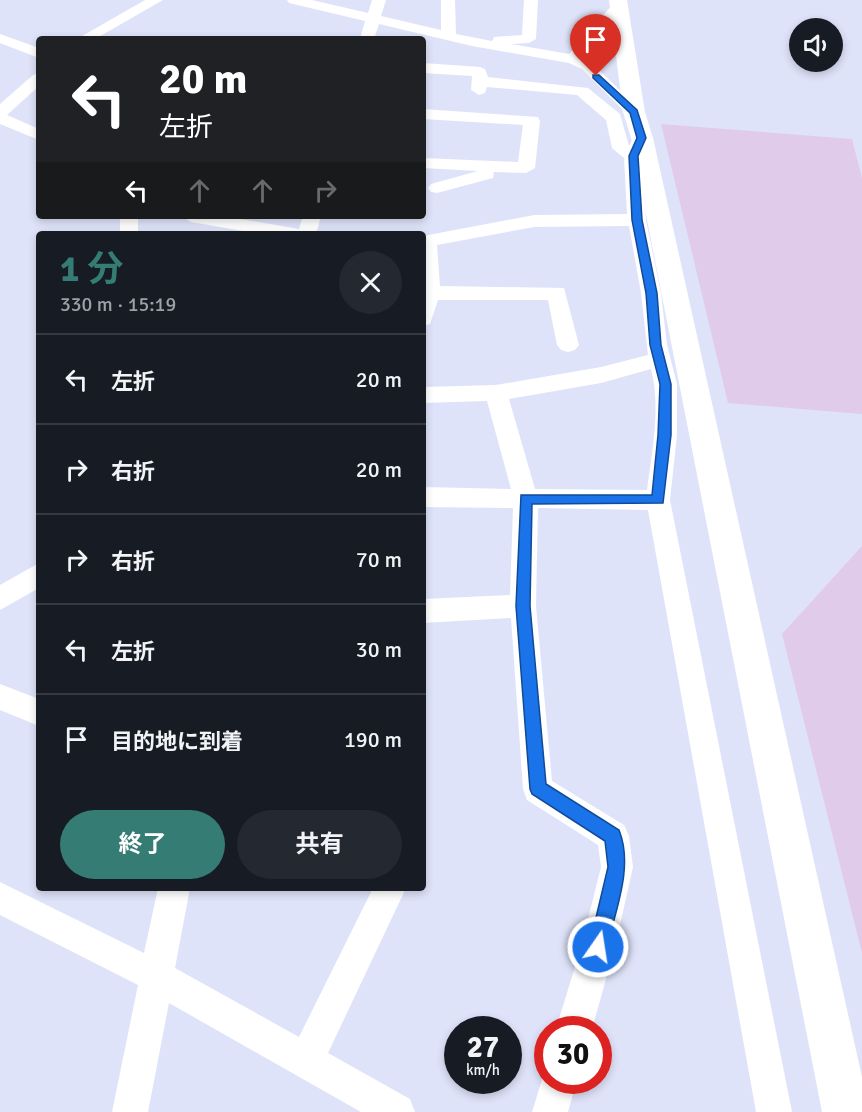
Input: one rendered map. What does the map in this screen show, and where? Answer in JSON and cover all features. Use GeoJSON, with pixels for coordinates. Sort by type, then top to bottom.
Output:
{"type":"FeatureCollection","features":[{"type":"Feature","properties":{"kind":"street"},"geometry":{"type":"LineString","coordinates":[[90,36],[156,0]]}},
{"type":"Feature","properties":{"kind":"street"},"geometry":{"type":"LineString","coordinates":[[294,0],[472,42],[573,59],[587,66],[636,135],[637,220],[651,293],[659,359],[666,384],[665,435],[658,500],[774,1112]]}},
{"type":"Feature","properties":{"kind":"street"},"geometry":{"type":"LineString","coordinates":[[361,36],[373,19],[379,0]]}},
{"type":"Feature","properties":{"kind":"street"},"geometry":{"type":"LineString","coordinates":[[448,0],[448,36]]}},
{"type":"Feature","properties":{"kind":"street"},"geometry":{"type":"LineString","coordinates":[[472,42],[529,39],[531,0]]}},
{"type":"Feature","properties":{"kind":"street"},"geometry":{"type":"LineString","coordinates":[[573,59],[590,42],[602,21],[618,3]]}},
{"type":"Feature","properties":{"kind":"street"},"geometry":{"type":"LineString","coordinates":[[618,3],[636,135],[846,1112]]}},
{"type":"Feature","properties":{"kind":"street"},"geometry":{"type":"LineString","coordinates":[[0,38],[36,52]]}},
{"type":"Feature","properties":{"kind":"street"},"geometry":{"type":"LineString","coordinates":[[426,68],[480,72],[476,117]]}},
{"type":"Feature","properties":{"kind":"street"},"geometry":{"type":"LineString","coordinates":[[0,113],[36,81]]}},
{"type":"Feature","properties":{"kind":"street"},"geometry":{"type":"LineString","coordinates":[[479,81],[582,91],[614,118],[621,148],[636,135]]}},
{"type":"Feature","properties":{"kind":"street"},"geometry":{"type":"LineString","coordinates":[[426,114],[532,121],[526,168]]}},
{"type":"Feature","properties":{"kind":"street"},"geometry":{"type":"LineString","coordinates":[[0,118],[36,134]]}},
{"type":"Feature","properties":{"kind":"street"},"geometry":{"type":"LineString","coordinates":[[426,163],[526,168]]}},
{"type":"Feature","properties":{"kind":"street"},"geometry":{"type":"LineString","coordinates":[[437,188],[475,176],[526,168]]}},
{"type":"Feature","properties":{"kind":"street"},"geometry":{"type":"LineString","coordinates":[[208,219],[277,231]]}},
{"type":"Feature","properties":{"kind":"street"},"geometry":{"type":"LineString","coordinates":[[426,242],[534,222],[637,220]]}},
{"type":"Feature","properties":{"kind":"street"},"geometry":{"type":"LineString","coordinates":[[426,252],[430,293],[426,308]]}},
{"type":"Feature","properties":{"kind":"street"},"geometry":{"type":"LineString","coordinates":[[430,293],[557,293],[568,345]]}},
{"type":"Feature","properties":{"kind":"street"},"geometry":{"type":"LineString","coordinates":[[426,395],[495,393],[601,375],[659,359]]}},
{"type":"Feature","properties":{"kind":"street"},"geometry":{"type":"LineString","coordinates":[[495,393],[526,499],[523,606],[538,789],[613,836],[617,867],[598,947],[578,1016]]}},
{"type":"Feature","properties":{"kind":"street"},"geometry":{"type":"LineString","coordinates":[[426,497],[658,500]]}},
{"type":"Feature","properties":{"kind":"street"},"geometry":{"type":"LineString","coordinates":[[0,599],[36,578]]}},
{"type":"Feature","properties":{"kind":"street"},"geometry":{"type":"LineString","coordinates":[[426,611],[523,606]]}},
{"type":"Feature","properties":{"kind":"street"},"geometry":{"type":"LineString","coordinates":[[0,697],[36,712]]}},
{"type":"Feature","properties":{"kind":"street"},"geometry":{"type":"LineString","coordinates":[[130,1112],[173,891]]}},
{"type":"Feature","properties":{"kind":"street"},"geometry":{"type":"LineString","coordinates":[[306,1060],[389,891]]}},
{"type":"Feature","properties":{"kind":"street"},"geometry":{"type":"LineString","coordinates":[[0,898],[158,977],[397,1112]]}},
{"type":"Feature","properties":{"kind":"street"},"geometry":{"type":"LineString","coordinates":[[550,1112],[556,1094]]}},
{"type":"Feature","properties":{"kind":"shaded area"},"geometry":{"type":"Polygon","coordinates":[[[661,124],[852,139],[862,178],[862,414],[728,403],[661,124]]]}},
{"type":"Feature","properties":{"kind":"shaded area"},"geometry":{"type":"Polygon","coordinates":[[[862,546],[862,953],[782,634],[862,546]]]}},
{"type":"Feature","properties":{"kind":"route"},"geometry":{"type":"LineString","coordinates":[[596,76],[634,112],[642,138],[633,156],[637,220],[651,293],[656,345],[666,384],[665,435],[658,500],[526,499],[523,606],[538,789],[613,836],[617,867],[598,947]]}}]}
